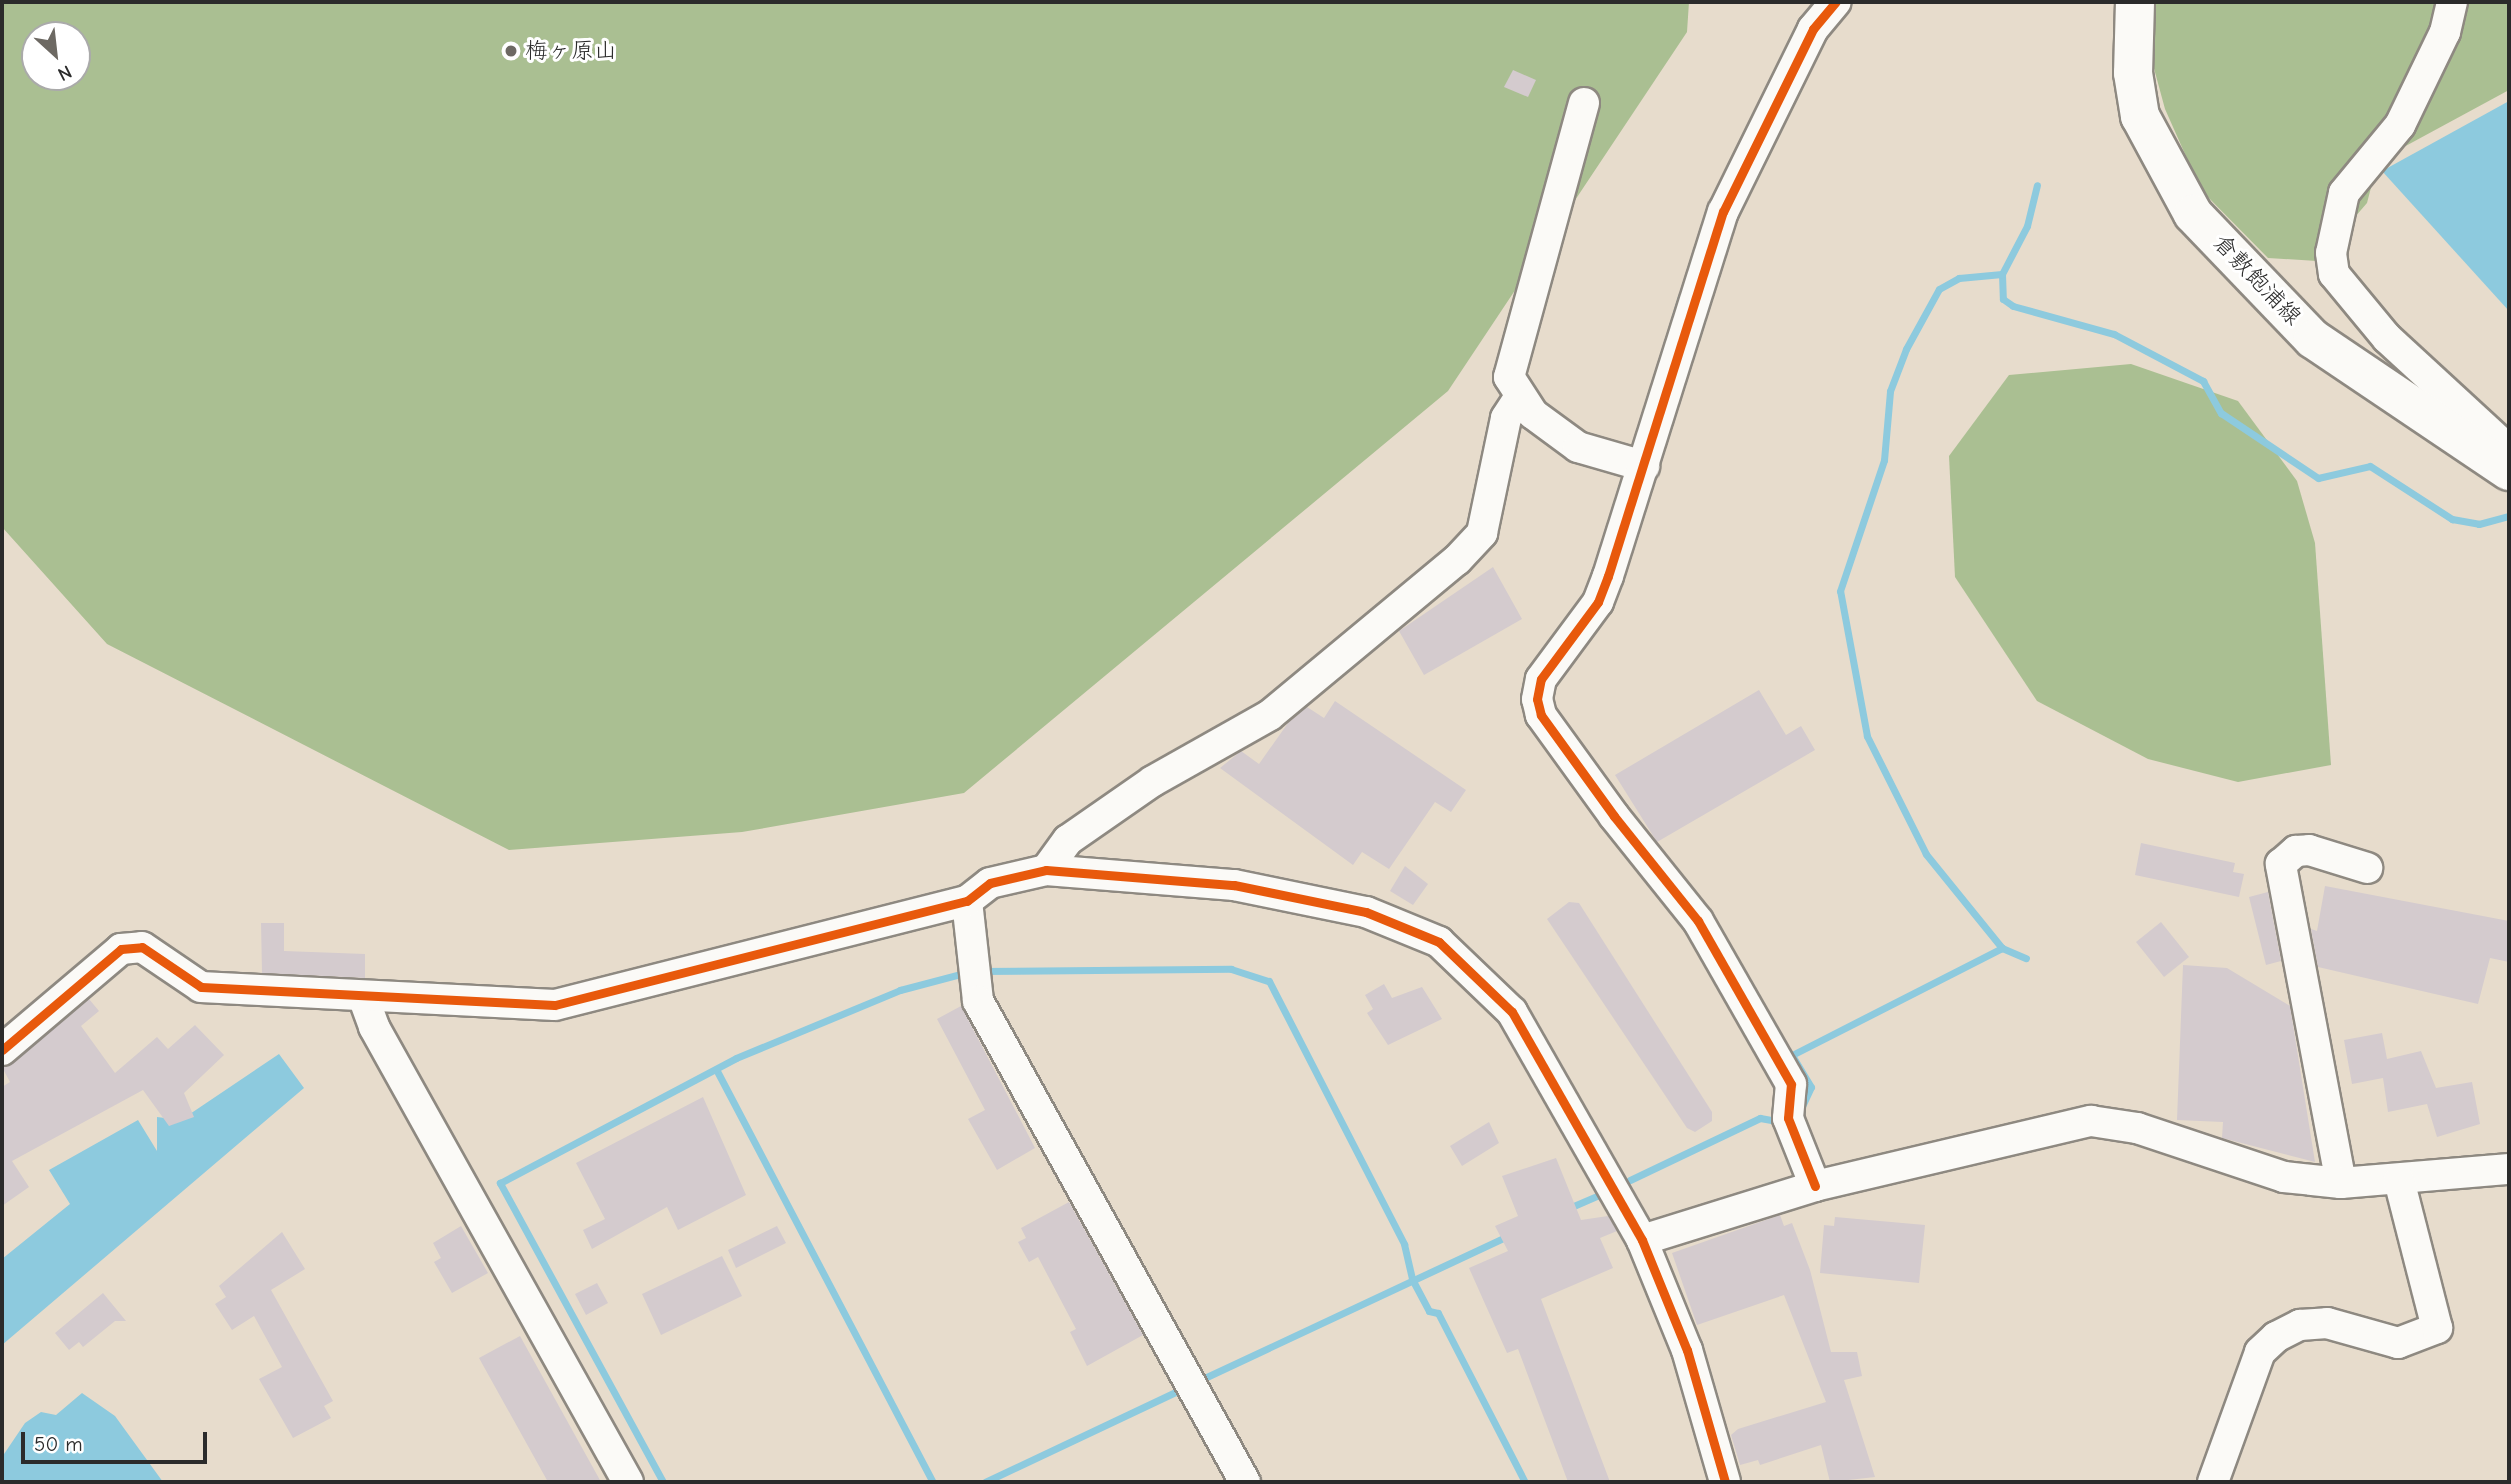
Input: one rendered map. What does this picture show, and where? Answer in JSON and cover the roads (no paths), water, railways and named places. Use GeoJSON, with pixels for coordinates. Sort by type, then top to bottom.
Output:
{"type":"FeatureCollection","features":[{"type":"Feature","properties":{"kind":"main road","name":"倉敷飽浦線"},"geometry":{"type":"LineString","coordinates":[[2135,2],[2133,73],[2140,116],[2193,214],[2314,339],[2509,471]]}},
{"type":"Feature","properties":{"kind":"street"},"geometry":{"type":"LineString","coordinates":[[1815,1186],[1788,1118],[1791,1084],[1698,920],[1539,707],[1541,680],[1598,602],[1644,466],[1723,212],[1813,29],[1836,2]]}},
{"type":"Feature","properties":{"kind":"street"},"geometry":{"type":"LineString","coordinates":[[2452,2],[2445,32],[2400,125],[2344,193],[2330,253],[2334,274],[2387,338],[2509,450]]}},
{"type":"Feature","properties":{"kind":"street"},"geometry":{"type":"LineString","coordinates":[[1584,103],[1541,275],[1515,340],[1508,377],[1519,398],[1578,447],[1644,466]]}},
{"type":"Feature","properties":{"kind":"street"},"geometry":{"type":"LineString","coordinates":[[1046,870],[1068,840],[1153,781],[1270,715],[1457,560],[1482,533],[1506,418],[1519,398]]}},
{"type":"Feature","properties":{"kind":"street"},"geometry":{"type":"LineString","coordinates":[[2341,1184],[2281,864],[2296,850],[2309,850],[2367,869]]}},
{"type":"Feature","properties":{"kind":"street"},"geometry":{"type":"LineString","coordinates":[[2,1050],[121,949],[142,947],[201,987],[364,999],[555,1005],[967,901],[990,883],[1046,870],[1234,885],[1400,921],[1439,942],[1512,1012],[1642,1240],[1687,1350],[1725,1482]]}},
{"type":"Feature","properties":{"kind":"street"},"geometry":{"type":"LineString","coordinates":[[967,901],[972,972],[978,1001],[1245,1482]]}},
{"type":"Feature","properties":{"kind":"street"},"geometry":{"type":"LineString","coordinates":[[364,999],[374,1027],[628,1482]]}},
{"type":"Feature","properties":{"kind":"street"},"geometry":{"type":"LineString","coordinates":[[1642,1240],[1815,1186],[2091,1121],[2137,1128],[2284,1177],[2341,1184],[2509,1169]]}},
{"type":"Feature","properties":{"kind":"street"},"geometry":{"type":"LineString","coordinates":[[2213,1482],[2260,1352],[2276,1337],[2300,1325],[2327,1323],[2398,1343],[2437,1328],[2399,1180]]}},
{"type":"Feature","properties":{"kind":"water"},"geometry":{"type":"Polygon","coordinates":[[[2509,101],[2509,311],[2382,171],[2509,101]]]}},
{"type":"Feature","properties":{"kind":"water"},"geometry":{"type":"Polygon","coordinates":[[[279,1054],[304,1088],[2,1345],[2,1259],[70,1204],[49,1170],[138,1120],[157,1151],[157,1117],[181,1120],[279,1054]]]}},
{"type":"Feature","properties":{"kind":"water"},"geometry":{"type":"Polygon","coordinates":[[[82,1393],[115,1416],[163,1482],[2,1482],[2,1457],[25,1423],[41,1412],[56,1415],[82,1393]]]}},
{"type":"Feature","properties":{"kind":"waterway"},"geometry":{"type":"LineString","coordinates":[[2002,948],[1926,854],[1867,736],[1840,591],[1884,460],[1890,391],[1906,349],[1939,289],[1959,278],[2002,274],[2027,226],[2037,185]]}},
{"type":"Feature","properties":{"kind":"waterway"},"geometry":{"type":"LineString","coordinates":[[2002,274],[2003,299],[2013,306],[2114,334],[2203,381],[2221,413],[2318,478],[2370,466],[2452,519],[2479,524],[2509,516]]}},
{"type":"Feature","properties":{"kind":"waterway"},"geometry":{"type":"LineString","coordinates":[[1641,428],[1681,296]]}},
{"type":"Feature","properties":{"kind":"waterway"},"geometry":{"type":"LineString","coordinates":[[1797,1117],[1811,1087],[1792,1055],[2002,948],[2026,958]]}},
{"type":"Feature","properties":{"kind":"waterway"},"geometry":{"type":"LineString","coordinates":[[980,971],[1231,969],[1269,981],[1404,1244],[1412,1279],[1429,1311],[1438,1313],[1525,1482]]}},
{"type":"Feature","properties":{"kind":"waterway"},"geometry":{"type":"LineString","coordinates":[[663,1482],[500,1183],[736,1058],[900,990],[968,972]]}},
{"type":"Feature","properties":{"kind":"waterway"},"geometry":{"type":"LineString","coordinates":[[717,1071],[933,1482]]}},
{"type":"Feature","properties":{"kind":"waterway"},"geometry":{"type":"LineString","coordinates":[[1630,1180],[1760,1118],[1777,1121]]}},
{"type":"Feature","properties":{"kind":"waterway"},"geometry":{"type":"LineString","coordinates":[[1569,1208],[1606,1192]]}},
{"type":"Feature","properties":{"kind":"waterway"},"geometry":{"type":"LineString","coordinates":[[1198,1381],[1510,1235]]}},
{"type":"Feature","properties":{"kind":"waterway"},"geometry":{"type":"LineString","coordinates":[[985,1482],[1184,1388]]}},
{"type":"Feature","properties":{"kind":"place","name":"梅ヶ原山"},"geometry":{"type":"Point","coordinates":[511,51]}}]}
